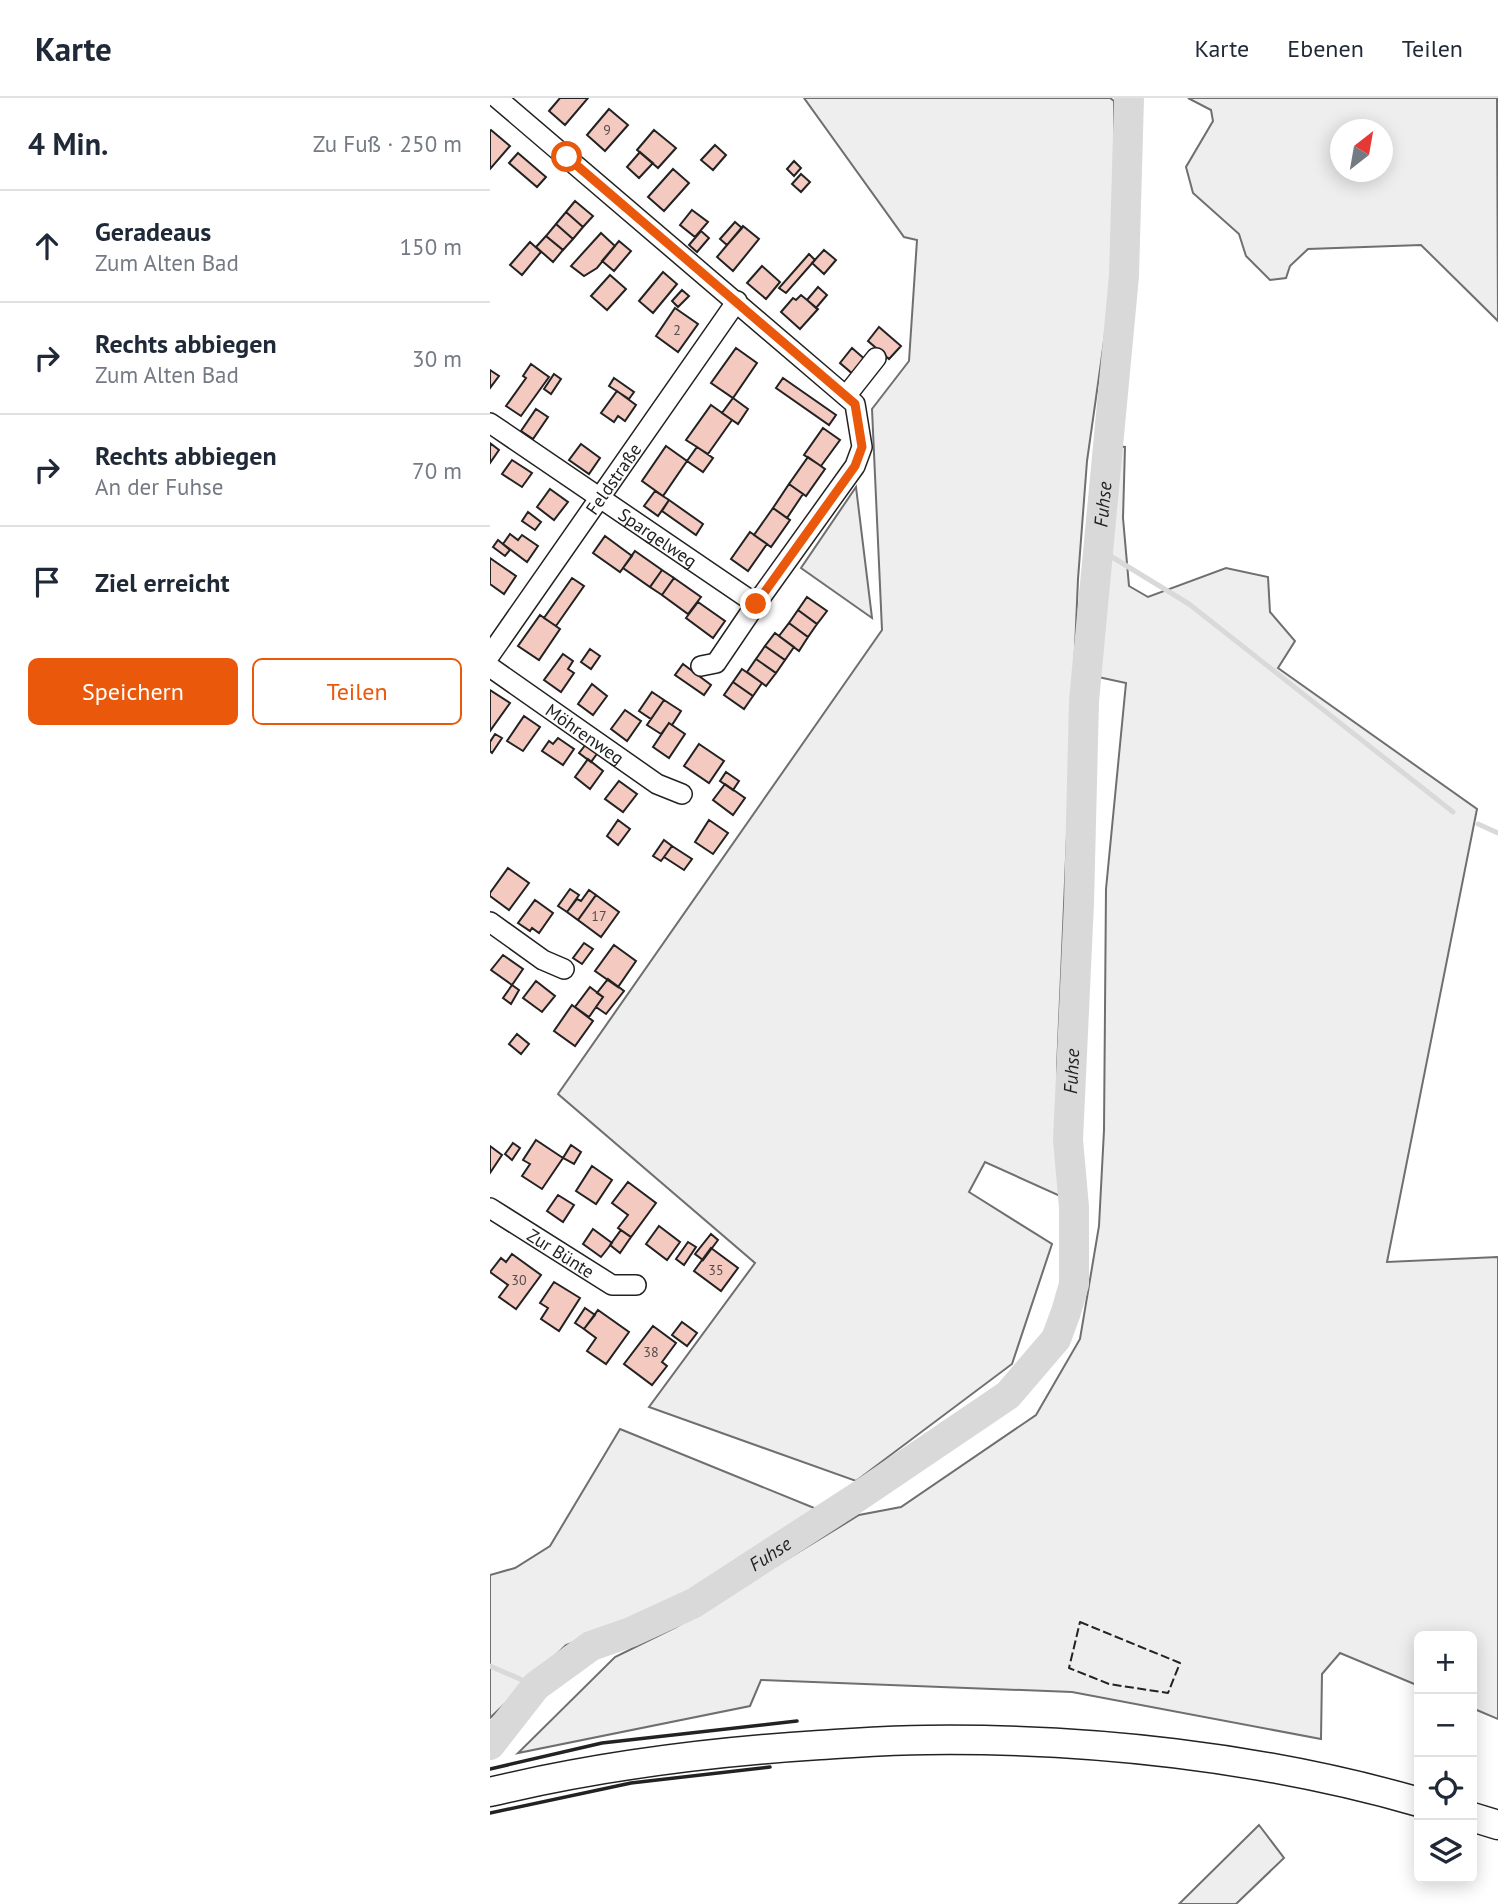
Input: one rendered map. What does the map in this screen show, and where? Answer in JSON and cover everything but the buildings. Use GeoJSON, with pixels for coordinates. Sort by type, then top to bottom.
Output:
{"type":"FeatureCollection","features":[{"type":"Feature","properties":{"kind":"highway"},"geometry":{"type":"LineString","coordinates":[[490,1792],[689,1756],[772,1748],[925,1740],[1062,1743],[1228,1760],[1303,1773],[1414,1800]]}},
{"type":"Feature","properties":{"kind":"highway"},"geometry":{"type":"LineString","coordinates":[[1477,1819],[1498,1825]]}},
{"type":"Feature","properties":{"kind":"street"},"geometry":{"type":"LineString","coordinates":[[497,98],[855,404],[862,447],[855,466],[716,663],[701,666]]}},
{"type":"Feature","properties":{"kind":"street","name":"Feldstraße"},"geometry":{"type":"LineString","coordinates":[[490,655],[737,301]]}},
{"type":"Feature","properties":{"kind":"street"},"geometry":{"type":"LineString","coordinates":[[846,396],[876,358]]}},
{"type":"Feature","properties":{"kind":"street","name":"Spargelweg"},"geometry":{"type":"LineString","coordinates":[[490,422],[756,604]]}},
{"type":"Feature","properties":{"kind":"street","name":"Möhrenweg"},"geometry":{"type":"LineString","coordinates":[[490,667],[657,784],[682,794]]}},
{"type":"Feature","properties":{"kind":"street"},"geometry":{"type":"LineString","coordinates":[[490,922],[543,960],[564,969]]}},
{"type":"Feature","properties":{"kind":"street","name":"Zur Bünte"},"geometry":{"type":"LineString","coordinates":[[490,1208],[612,1285],[636,1285]]}},
{"type":"Feature","properties":{"kind":"shaded area"},"geometry":{"type":"Polygon","coordinates":[[[804,98],[1110,98],[1114,101],[1114,271],[1087,461],[1078,579],[1057,1069],[1060,1196],[985,1162],[969,1192],[1052,1244],[1012,1364],[856,1481],[649,1407],[755,1263],[558,1094],[882,630],[872,409],[909,361],[917,240],[904,237],[804,98]]]}},
{"type":"Feature","properties":{"kind":"shaded area"},"geometry":{"type":"Polygon","coordinates":[[[1188,98],[1497,98],[1498,321],[1421,245],[1308,249],[1290,266],[1286,278],[1270,280],[1246,256],[1239,234],[1193,193],[1186,167],[1213,121],[1211,110],[1188,98]]]}},
{"type":"Feature","properties":{"kind":"shaded area"},"geometry":{"type":"Polygon","coordinates":[[[1116,446],[1125,447],[1123,518],[1129,586],[1148,597],[1226,568],[1268,577],[1270,612],[1295,641],[1278,668],[1477,809],[1387,1262],[1498,1257],[1498,1719],[1477,1710],[1477,1631],[1414,1631],[1414,1684],[1340,1653],[1322,1674],[1321,1739],[1072,1692],[761,1680],[750,1706],[518,1753],[615,1657],[676,1627],[859,1515],[901,1507],[1036,1415],[1080,1339],[1099,1226],[1104,1130],[1106,889],[1126,683],[1098,677],[1116,446]]]}},
{"type":"Feature","properties":{"kind":"shaded area"},"geometry":{"type":"Polygon","coordinates":[[[856,487],[872,618],[801,568],[856,487]]]}},
{"type":"Feature","properties":{"kind":"shaded area"},"geometry":{"type":"Polygon","coordinates":[[[620,1429],[824,1512],[706,1586],[566,1645],[490,1718],[490,1575],[515,1568],[550,1546],[620,1429]]]}},
{"type":"Feature","properties":{"kind":"shaded area"},"geometry":{"type":"Polygon","coordinates":[[[1259,1825],[1284,1858],[1236,1904],[1179,1904],[1259,1825]]]}},
{"type":"Feature","properties":{"kind":"waterway","name":"Fuhse"},"geometry":{"type":"LineString","coordinates":[[490,1745],[536,1686],[591,1646],[631,1632],[694,1603],[856,1498],[1008,1395],[1056,1339],[1074,1284],[1074,1207],[1068,1140],[1079,903],[1084,701],[1124,276],[1129,98]]}},
{"type":"Feature","properties":{"kind":"waterway"},"geometry":{"type":"LineString","coordinates":[[1099,549],[1189,604],[1453,812]]}},
{"type":"Feature","properties":{"kind":"waterway"},"geometry":{"type":"LineString","coordinates":[[1478,824],[1498,833]]}},
{"type":"Feature","properties":{"kind":"waterway"},"geometry":{"type":"LineString","coordinates":[[490,1666],[536,1686]]}},
{"type":"Feature","properties":{"kind":"fence"},"geometry":{"type":"LineString","coordinates":[[1080,1622],[1180,1663],[1168,1693],[1109,1684],[1069,1668],[1080,1622]]}},
{"type":"Feature","properties":{"kind":"wall"},"geometry":{"type":"LineString","coordinates":[[490,1769],[602,1743],[797,1721]]}},
{"type":"Feature","properties":{"kind":"wall"},"geometry":{"type":"LineString","coordinates":[[490,1813],[631,1783],[770,1767]]}},
{"type":"Feature","properties":{"kind":"route"},"geometry":{"type":"LineString","coordinates":[[567,157],[855,404],[862,447],[855,466],[756,604]]}}]}
